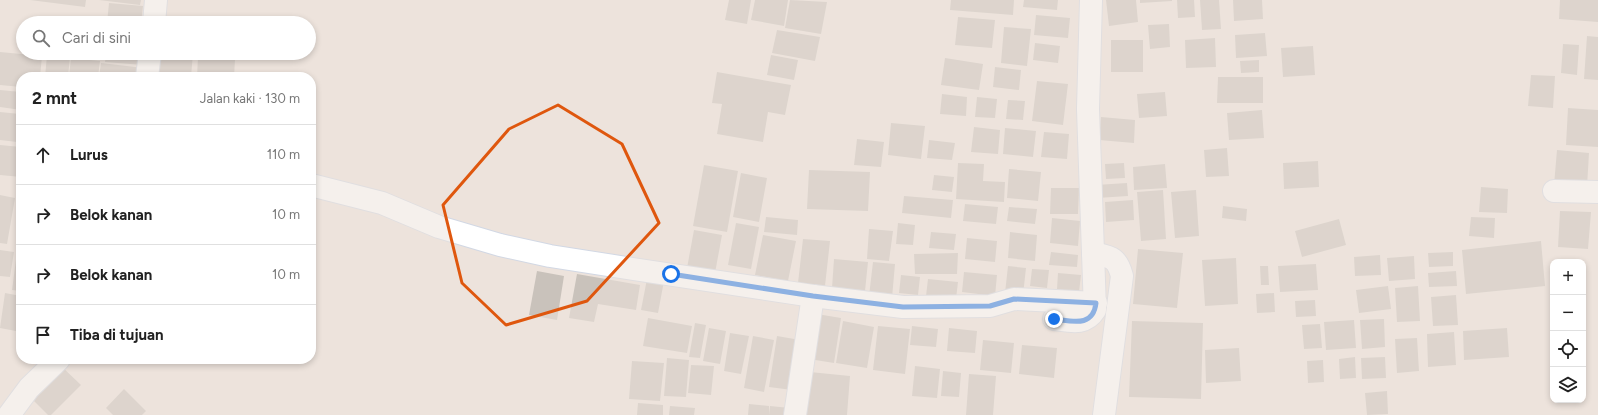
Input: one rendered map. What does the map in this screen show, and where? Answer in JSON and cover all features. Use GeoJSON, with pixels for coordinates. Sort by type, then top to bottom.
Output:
{"type":"FeatureCollection","features":[{"type":"Feature","properties":{"kind":"street"},"geometry":{"type":"LineString","coordinates":[[155,16],[156,0]]}},
{"type":"Feature","properties":{"kind":"street"},"geometry":{"type":"LineString","coordinates":[[1054,319],[1078,322],[1085,320],[1091,316],[1095,310],[1096,303],[1088,109],[1091,0]]}},
{"type":"Feature","properties":{"kind":"street"},"geometry":{"type":"LineString","coordinates":[[148,72],[149,60]]}},
{"type":"Feature","properties":{"kind":"street"},"geometry":{"type":"LineString","coordinates":[[316,186],[382,203],[439,227],[500,245],[536,253],[813,296],[903,307],[990,306],[1014,299],[1096,303]]}},
{"type":"Feature","properties":{"kind":"street"},"geometry":{"type":"LineString","coordinates":[[1554,191],[1598,192]]}},
{"type":"Feature","properties":{"kind":"street"},"geometry":{"type":"LineString","coordinates":[[1093,253],[1114,259],[1119,265],[1122,276],[1104,415]]}},
{"type":"Feature","properties":{"kind":"street"},"geometry":{"type":"LineString","coordinates":[[795,415],[813,296]]}},
{"type":"Feature","properties":{"kind":"street"},"geometry":{"type":"LineString","coordinates":[[9,415],[29,388],[54,364]]}},
{"type":"Feature","properties":{"kind":"highlighted area"},"geometry":{"type":"Polygon","coordinates":[[[558,105],[622,144],[659,223],[587,301],[506,325],[462,283],[443,205],[509,129],[558,105]]]}},
{"type":"Feature","properties":{"kind":"building"},"geometry":{"type":"Polygon","coordinates":[[[30,0],[86,0],[85,7],[30,0]]]}},
{"type":"Feature","properties":{"kind":"building"},"geometry":{"type":"Polygon","coordinates":[[[99,0],[141,0],[140,5],[99,0]]]}},
{"type":"Feature","properties":{"kind":"building"},"geometry":{"type":"Polygon","coordinates":[[[729,0],[751,0],[747,24],[725,20],[729,0]]]}},
{"type":"Feature","properties":{"kind":"building"},"geometry":{"type":"Polygon","coordinates":[[[755,0],[788,0],[784,26],[751,20],[755,0]]]}},
{"type":"Feature","properties":{"kind":"building"},"geometry":{"type":"Polygon","coordinates":[[[790,0],[827,2],[821,34],[785,28],[790,0]]]}},
{"type":"Feature","properties":{"kind":"building"},"geometry":{"type":"Polygon","coordinates":[[[951,0],[1014,0],[1013,15],[950,10],[951,0]]]}},
{"type":"Feature","properties":{"kind":"building"},"geometry":{"type":"Polygon","coordinates":[[[1024,0],[1058,0],[1057,10],[1023,7],[1024,0]]]}},
{"type":"Feature","properties":{"kind":"building"},"geometry":{"type":"Polygon","coordinates":[[[1106,0],[1136,0],[1138,22],[1109,26],[1106,0]]]}},
{"type":"Feature","properties":{"kind":"building"},"geometry":{"type":"Polygon","coordinates":[[[1140,0],[1172,0],[1172,1],[1140,3],[1140,0]]]}},
{"type":"Feature","properties":{"kind":"building"},"geometry":{"type":"Polygon","coordinates":[[[1177,0],[1194,0],[1195,17],[1178,18],[1177,0]]]}},
{"type":"Feature","properties":{"kind":"building"},"geometry":{"type":"Polygon","coordinates":[[[1200,0],[1219,0],[1221,29],[1202,30],[1200,0]]]}},
{"type":"Feature","properties":{"kind":"building"},"geometry":{"type":"Polygon","coordinates":[[[1233,0],[1262,0],[1263,19],[1234,21],[1233,0]]]}},
{"type":"Feature","properties":{"kind":"building"},"geometry":{"type":"Polygon","coordinates":[[[1560,0],[1598,0],[1598,22],[1559,19],[1560,0]]]}},
{"type":"Feature","properties":{"kind":"building"},"geometry":{"type":"Polygon","coordinates":[[[109,3],[143,6],[142,16],[108,16],[109,3]]]}},
{"type":"Feature","properties":{"kind":"building"},"geometry":{"type":"Polygon","coordinates":[[[1036,15],[1070,18],[1068,38],[1034,35],[1036,15]]]}},
{"type":"Feature","properties":{"kind":"building"},"geometry":{"type":"Polygon","coordinates":[[[958,17],[995,20],[992,48],[955,45],[958,17]]]}},
{"type":"Feature","properties":{"kind":"building"},"geometry":{"type":"Polygon","coordinates":[[[1169,24],[1170,47],[1150,49],[1148,25],[1169,24]]]}},
{"type":"Feature","properties":{"kind":"building"},"geometry":{"type":"Polygon","coordinates":[[[1004,27],[1031,29],[1027,66],[1001,63],[1004,27]]]}},
{"type":"Feature","properties":{"kind":"building"},"geometry":{"type":"Polygon","coordinates":[[[777,30],[820,37],[815,61],[772,53],[777,30]]]}},
{"type":"Feature","properties":{"kind":"building"},"geometry":{"type":"Polygon","coordinates":[[[1265,33],[1267,56],[1236,58],[1235,35],[1265,33]]]}},
{"type":"Feature","properties":{"kind":"building"},"geometry":{"type":"Polygon","coordinates":[[[1587,36],[1598,37],[1598,80],[1584,79],[1587,36]]]}},
{"type":"Feature","properties":{"kind":"building"},"geometry":{"type":"Polygon","coordinates":[[[1215,38],[1216,67],[1186,68],[1185,40],[1215,38]]]}},
{"type":"Feature","properties":{"kind":"building"},"geometry":{"type":"Polygon","coordinates":[[[1111,40],[1143,40],[1143,72],[1111,72],[1111,40]]]}},
{"type":"Feature","properties":{"kind":"building"},"geometry":{"type":"Polygon","coordinates":[[[1035,43],[1060,46],[1058,63],[1033,60],[1035,43]]]}},
{"type":"Feature","properties":{"kind":"building"},"geometry":{"type":"Polygon","coordinates":[[[1563,44],[1579,45],[1577,75],[1561,73],[1563,44]]]}},
{"type":"Feature","properties":{"kind":"building"},"geometry":{"type":"Polygon","coordinates":[[[1313,46],[1315,75],[1283,77],[1281,48],[1313,46]]]}},
{"type":"Feature","properties":{"kind":"building"},"geometry":{"type":"Polygon","coordinates":[[[0,52],[16,54],[16,60],[42,60],[40,72],[16,72],[16,87],[0,85],[0,52]]]}},
{"type":"Feature","properties":{"kind":"building"},"geometry":{"type":"Polygon","coordinates":[[[771,55],[798,60],[794,80],[767,75],[771,55]]]}},
{"type":"Feature","properties":{"kind":"building"},"geometry":{"type":"Polygon","coordinates":[[[945,58],[983,64],[979,90],[941,85],[945,58]]]}},
{"type":"Feature","properties":{"kind":"building"},"geometry":{"type":"Polygon","coordinates":[[[47,60],[70,60],[68,72],[45,72],[47,60]]]}},
{"type":"Feature","properties":{"kind":"building"},"geometry":{"type":"Polygon","coordinates":[[[71,60],[100,61],[99,72],[69,72],[71,60]]]}},
{"type":"Feature","properties":{"kind":"building"},"geometry":{"type":"Polygon","coordinates":[[[105,60],[143,60],[143,65],[105,62],[105,60]]]}},
{"type":"Feature","properties":{"kind":"building"},"geometry":{"type":"Polygon","coordinates":[[[158,60],[192,60],[191,72],[157,72],[158,60]]]}},
{"type":"Feature","properties":{"kind":"building"},"geometry":{"type":"Polygon","coordinates":[[[198,60],[235,60],[234,72],[197,72],[198,60]]]}},
{"type":"Feature","properties":{"kind":"building"},"geometry":{"type":"Polygon","coordinates":[[[1259,60],[1259,72],[1241,73],[1240,61],[1259,60]]]}},
{"type":"Feature","properties":{"kind":"building"},"geometry":{"type":"Polygon","coordinates":[[[101,63],[144,68],[144,72],[100,72],[101,63]]]}},
{"type":"Feature","properties":{"kind":"building"},"geometry":{"type":"Polygon","coordinates":[[[995,67],[1021,70],[1019,90],[993,87],[995,67]]]}},
{"type":"Feature","properties":{"kind":"building"},"geometry":{"type":"Polygon","coordinates":[[[717,72],[791,85],[785,115],[768,112],[763,142],[717,134],[722,104],[712,103],[717,72]]]}},
{"type":"Feature","properties":{"kind":"building"},"geometry":{"type":"Polygon","coordinates":[[[1531,75],[1555,76],[1553,108],[1528,106],[1531,75]]]}},
{"type":"Feature","properties":{"kind":"building"},"geometry":{"type":"Polygon","coordinates":[[[1218,77],[1263,77],[1263,103],[1217,103],[1218,77]]]}},
{"type":"Feature","properties":{"kind":"building"},"geometry":{"type":"Polygon","coordinates":[[[1037,81],[1068,84],[1063,125],[1032,121],[1037,81]]]}},
{"type":"Feature","properties":{"kind":"building"},"geometry":{"type":"Polygon","coordinates":[[[0,90],[16,92],[16,109],[0,107],[0,90]]]}},
{"type":"Feature","properties":{"kind":"building"},"geometry":{"type":"Polygon","coordinates":[[[1165,92],[1167,116],[1139,118],[1137,94],[1165,92]]]}},
{"type":"Feature","properties":{"kind":"building"},"geometry":{"type":"Polygon","coordinates":[[[942,94],[967,97],[966,116],[940,114],[942,94]]]}},
{"type":"Feature","properties":{"kind":"building"},"geometry":{"type":"Polygon","coordinates":[[[977,97],[997,99],[995,118],[975,117],[977,97]]]}},
{"type":"Feature","properties":{"kind":"building"},"geometry":{"type":"Polygon","coordinates":[[[1008,100],[1025,101],[1023,120],[1006,119],[1008,100]]]}},
{"type":"Feature","properties":{"kind":"building"},"geometry":{"type":"Polygon","coordinates":[[[1568,108],[1598,110],[1598,147],[1566,145],[1568,108]]]}},
{"type":"Feature","properties":{"kind":"building"},"geometry":{"type":"Polygon","coordinates":[[[1262,110],[1264,138],[1229,140],[1227,113],[1262,110]]]}},
{"type":"Feature","properties":{"kind":"building"},"geometry":{"type":"Polygon","coordinates":[[[0,112],[16,114],[16,142],[0,140],[0,112]]]}},
{"type":"Feature","properties":{"kind":"building"},"geometry":{"type":"Polygon","coordinates":[[[1101,117],[1135,120],[1134,143],[1099,140],[1101,117]]]}},
{"type":"Feature","properties":{"kind":"building"},"geometry":{"type":"Polygon","coordinates":[[[891,123],[925,126],[921,159],[888,155],[891,123]]]}},
{"type":"Feature","properties":{"kind":"building"},"geometry":{"type":"Polygon","coordinates":[[[974,127],[1000,130],[998,154],[971,152],[974,127]]]}},
{"type":"Feature","properties":{"kind":"building"},"geometry":{"type":"Polygon","coordinates":[[[1005,128],[1036,131],[1033,157],[1003,154],[1005,128]]]}},
{"type":"Feature","properties":{"kind":"building"},"geometry":{"type":"Polygon","coordinates":[[[1044,132],[1069,134],[1067,159],[1041,157],[1044,132]]]}},
{"type":"Feature","properties":{"kind":"building"},"geometry":{"type":"Polygon","coordinates":[[[857,139],[884,142],[881,167],[854,165],[857,139]]]}},
{"type":"Feature","properties":{"kind":"building"},"geometry":{"type":"Polygon","coordinates":[[[929,140],[955,143],[952,160],[927,158],[929,140]]]}},
{"type":"Feature","properties":{"kind":"building"},"geometry":{"type":"Polygon","coordinates":[[[0,145],[16,147],[16,177],[0,175],[0,145]]]}},
{"type":"Feature","properties":{"kind":"building"},"geometry":{"type":"Polygon","coordinates":[[[1227,148],[1229,176],[1206,177],[1204,150],[1227,148]]]}},
{"type":"Feature","properties":{"kind":"building"},"geometry":{"type":"Polygon","coordinates":[[[1557,150],[1589,153],[1587,187],[1554,185],[1557,150]]]}},
{"type":"Feature","properties":{"kind":"building"},"geometry":{"type":"Polygon","coordinates":[[[1318,161],[1319,187],[1284,189],[1283,163],[1318,161]]]}},
{"type":"Feature","properties":{"kind":"building"},"geometry":{"type":"Polygon","coordinates":[[[958,163],[984,164],[983,181],[1005,182],[1004,202],[956,199],[958,163]]]}},
{"type":"Feature","properties":{"kind":"building"},"geometry":{"type":"Polygon","coordinates":[[[1124,163],[1125,178],[1106,179],[1105,164],[1124,163]]]}},
{"type":"Feature","properties":{"kind":"building"},"geometry":{"type":"Polygon","coordinates":[[[1165,164],[1167,188],[1134,190],[1133,167],[1165,164]]]}},
{"type":"Feature","properties":{"kind":"building"},"geometry":{"type":"Polygon","coordinates":[[[704,165],[738,171],[727,232],[693,226],[704,165]]]}},
{"type":"Feature","properties":{"kind":"building"},"geometry":{"type":"Polygon","coordinates":[[[1009,169],[1041,172],[1038,201],[1007,198],[1009,169]]]}},
{"type":"Feature","properties":{"kind":"building"},"geometry":{"type":"Polygon","coordinates":[[[809,170],[870,172],[868,211],[807,209],[809,170]]]}},
{"type":"Feature","properties":{"kind":"building"},"geometry":{"type":"Polygon","coordinates":[[[741,173],[767,178],[759,222],[733,217],[741,173]]]}},
{"type":"Feature","properties":{"kind":"building"},"geometry":{"type":"Polygon","coordinates":[[[934,175],[954,177],[952,192],[932,190],[934,175]]]}},
{"type":"Feature","properties":{"kind":"building"},"geometry":{"type":"Polygon","coordinates":[[[1127,183],[1128,196],[1097,198],[1096,185],[1127,183]]]}},
{"type":"Feature","properties":{"kind":"building"},"geometry":{"type":"Polygon","coordinates":[[[1481,187],[1508,189],[1507,213],[1479,212],[1481,187]]]}},
{"type":"Feature","properties":{"kind":"building"},"geometry":{"type":"Polygon","coordinates":[[[1051,188],[1079,188],[1078,214],[1050,214],[1051,188]]]}},
{"type":"Feature","properties":{"kind":"building"},"geometry":{"type":"Polygon","coordinates":[[[1163,190],[1166,239],[1141,241],[1137,192],[1163,190]]]}},
{"type":"Feature","properties":{"kind":"building"},"geometry":{"type":"Polygon","coordinates":[[[1196,190],[1199,236],[1175,238],[1171,192],[1196,190]]]}},
{"type":"Feature","properties":{"kind":"building"},"geometry":{"type":"Polygon","coordinates":[[[0,195],[15,198],[7,244],[0,243],[0,195]]]}},
{"type":"Feature","properties":{"kind":"building"},"geometry":{"type":"Polygon","coordinates":[[[904,196],[953,200],[951,218],[902,213],[904,196]]]}},
{"type":"Feature","properties":{"kind":"building"},"geometry":{"type":"Polygon","coordinates":[[[1133,200],[1134,220],[1106,222],[1105,202],[1133,200]]]}},
{"type":"Feature","properties":{"kind":"building"},"geometry":{"type":"Polygon","coordinates":[[[965,204],[998,207],[996,224],[963,221],[965,204]]]}},
{"type":"Feature","properties":{"kind":"building"},"geometry":{"type":"Polygon","coordinates":[[[1223,206],[1247,209],[1246,221],[1222,218],[1223,206]]]}},
{"type":"Feature","properties":{"kind":"building"},"geometry":{"type":"Polygon","coordinates":[[[1009,207],[1037,209],[1035,224],[1007,221],[1009,207]]]}},
{"type":"Feature","properties":{"kind":"building"},"geometry":{"type":"Polygon","coordinates":[[[1560,211],[1591,212],[1588,249],[1558,247],[1560,211]]]}},
{"type":"Feature","properties":{"kind":"building"},"geometry":{"type":"Polygon","coordinates":[[[766,217],[798,220],[797,235],[764,232],[766,217]]]}},
{"type":"Feature","properties":{"kind":"building"},"geometry":{"type":"Polygon","coordinates":[[[1471,217],[1495,218],[1494,238],[1469,236],[1471,217]]]}},
{"type":"Feature","properties":{"kind":"building"},"geometry":{"type":"Polygon","coordinates":[[[1052,218],[1080,221],[1078,246],[1050,243],[1052,218]]]}},
{"type":"Feature","properties":{"kind":"building"},"geometry":{"type":"Polygon","coordinates":[[[1339,219],[1346,245],[1302,257],[1295,231],[1339,219]]]}},
{"type":"Feature","properties":{"kind":"building"},"geometry":{"type":"Polygon","coordinates":[[[736,223],[759,227],[751,269],[728,265],[736,223]]]}},
{"type":"Feature","properties":{"kind":"building"},"geometry":{"type":"Polygon","coordinates":[[[898,223],[915,225],[913,245],[896,244],[898,223]]]}},
{"type":"Feature","properties":{"kind":"building"},"geometry":{"type":"Polygon","coordinates":[[[869,229],[893,231],[889,261],[867,259],[869,229]]]}},
{"type":"Feature","properties":{"kind":"building"},"geometry":{"type":"Polygon","coordinates":[[[694,230],[722,235],[715,273],[687,268],[694,230]]]}},
{"type":"Feature","properties":{"kind":"building"},"geometry":{"type":"Polygon","coordinates":[[[931,232],[956,234],[954,250],[929,248],[931,232]]]}},
{"type":"Feature","properties":{"kind":"building"},"geometry":{"type":"Polygon","coordinates":[[[1010,232],[1037,235],[1035,261],[1008,258],[1010,232]]]}},
{"type":"Feature","properties":{"kind":"building"},"geometry":{"type":"Polygon","coordinates":[[[763,235],[796,241],[788,281],[755,275],[763,235]]]}},
{"type":"Feature","properties":{"kind":"building"},"geometry":{"type":"Polygon","coordinates":[[[967,238],[997,241],[995,262],[965,259],[967,238]]]}},
{"type":"Feature","properties":{"kind":"building"},"geometry":{"type":"Polygon","coordinates":[[[803,239],[830,241],[825,286],[798,283],[803,239]]]}},
{"type":"Feature","properties":{"kind":"building"},"geometry":{"type":"Polygon","coordinates":[[[1541,241],[1545,286],[1466,294],[1462,250],[1541,241]]]}},
{"type":"Feature","properties":{"kind":"building"},"geometry":{"type":"Polygon","coordinates":[[[1138,249],[1183,253],[1177,308],[1133,304],[1138,249]]]}},
{"type":"Feature","properties":{"kind":"building"},"geometry":{"type":"Polygon","coordinates":[[[0,250],[14,252],[10,277],[0,276],[0,250]]]}},
{"type":"Feature","properties":{"kind":"building"},"geometry":{"type":"Polygon","coordinates":[[[1051,252],[1078,255],[1077,267],[1049,265],[1051,252]]]}},
{"type":"Feature","properties":{"kind":"building"},"geometry":{"type":"Polygon","coordinates":[[[1453,252],[1453,266],[1429,267],[1428,253],[1453,252]]]}},
{"type":"Feature","properties":{"kind":"building"},"geometry":{"type":"Polygon","coordinates":[[[958,253],[957,274],[915,274],[914,254],[958,253]]]}},
{"type":"Feature","properties":{"kind":"building"},"geometry":{"type":"Polygon","coordinates":[[[1380,255],[1381,275],[1355,276],[1354,257],[1380,255]]]}},
{"type":"Feature","properties":{"kind":"building"},"geometry":{"type":"Polygon","coordinates":[[[1414,256],[1415,279],[1389,281],[1387,258],[1414,256]]]}},
{"type":"Feature","properties":{"kind":"building"},"geometry":{"type":"Polygon","coordinates":[[[1236,258],[1238,304],[1205,306],[1202,260],[1236,258]]]}},
{"type":"Feature","properties":{"kind":"building"},"geometry":{"type":"Polygon","coordinates":[[[834,259],[868,262],[865,291],[832,288],[834,259]]]}},
{"type":"Feature","properties":{"kind":"building"},"geometry":{"type":"Polygon","coordinates":[[[16,260],[16,290],[12,290],[16,260]]]}},
{"type":"Feature","properties":{"kind":"building"},"geometry":{"type":"Polygon","coordinates":[[[873,262],[895,264],[892,298],[869,296],[873,262]]]}},
{"type":"Feature","properties":{"kind":"building"},"geometry":{"type":"Polygon","coordinates":[[[1316,264],[1318,290],[1280,292],[1278,266],[1316,264]]]}},
{"type":"Feature","properties":{"kind":"building"},"geometry":{"type":"Polygon","coordinates":[[[1008,266],[1026,268],[1023,295],[1005,293],[1008,266]]]}},
{"type":"Feature","properties":{"kind":"building"},"geometry":{"type":"Polygon","coordinates":[[[1260,266],[1268,266],[1269,285],[1261,285],[1260,266]]]}},
{"type":"Feature","properties":{"kind":"building"},"geometry":{"type":"Polygon","coordinates":[[[1032,269],[1049,270],[1047,288],[1030,286],[1032,269]]]}},
{"type":"Feature","properties":{"kind":"building"},"geometry":{"type":"Polygon","coordinates":[[[537,271],[564,276],[557,320],[529,315],[537,271]]]}},
{"type":"Feature","properties":{"kind":"building"},"geometry":{"type":"Polygon","coordinates":[[[1456,271],[1457,286],[1429,287],[1428,273],[1456,271]]]}},
{"type":"Feature","properties":{"kind":"building"},"geometry":{"type":"Polygon","coordinates":[[[964,272],[997,275],[995,296],[962,292],[964,272]]]}},
{"type":"Feature","properties":{"kind":"building"},"geometry":{"type":"Polygon","coordinates":[[[1058,273],[1081,275],[1079,292],[1057,289],[1058,273]]]}},
{"type":"Feature","properties":{"kind":"building"},"geometry":{"type":"Polygon","coordinates":[[[577,274],[640,285],[636,310],[598,304],[594,322],[569,318],[577,274]]]}},
{"type":"Feature","properties":{"kind":"building"},"geometry":{"type":"Polygon","coordinates":[[[901,275],[920,277],[918,295],[899,293],[901,275]]]}},
{"type":"Feature","properties":{"kind":"building"},"geometry":{"type":"Polygon","coordinates":[[[647,279],[664,281],[658,313],[641,310],[647,279]]]}},
{"type":"Feature","properties":{"kind":"building"},"geometry":{"type":"Polygon","coordinates":[[[928,279],[958,282],[956,299],[926,296],[928,279]]]}},
{"type":"Feature","properties":{"kind":"building"},"geometry":{"type":"Polygon","coordinates":[[[1388,286],[1391,309],[1359,313],[1356,290],[1388,286]]]}},
{"type":"Feature","properties":{"kind":"building"},"geometry":{"type":"Polygon","coordinates":[[[1418,286],[1420,321],[1397,322],[1395,288],[1418,286]]]}},
{"type":"Feature","properties":{"kind":"building"},"geometry":{"type":"Polygon","coordinates":[[[5,293],[16,295],[16,331],[0,328],[5,293]]]}},
{"type":"Feature","properties":{"kind":"building"},"geometry":{"type":"Polygon","coordinates":[[[1274,293],[1275,312],[1257,313],[1256,294],[1274,293]]]}},
{"type":"Feature","properties":{"kind":"building"},"geometry":{"type":"Polygon","coordinates":[[[1456,295],[1458,325],[1433,326],[1431,297],[1456,295]]]}},
{"type":"Feature","properties":{"kind":"building"},"geometry":{"type":"Polygon","coordinates":[[[1315,300],[1316,316],[1296,317],[1295,301],[1315,300]]]}},
{"type":"Feature","properties":{"kind":"building"},"geometry":{"type":"Polygon","coordinates":[[[817,314],[841,318],[834,363],[809,359],[817,314]]]}},
{"type":"Feature","properties":{"kind":"building"},"geometry":{"type":"Polygon","coordinates":[[[648,318],[692,326],[687,353],[643,346],[648,318]]]}},
{"type":"Feature","properties":{"kind":"building"},"geometry":{"type":"Polygon","coordinates":[[[1384,319],[1385,347],[1362,349],[1360,320],[1384,319]]]}},
{"type":"Feature","properties":{"kind":"building"},"geometry":{"type":"Polygon","coordinates":[[[1354,320],[1356,348],[1326,350],[1324,322],[1354,320]]]}},
{"type":"Feature","properties":{"kind":"building"},"geometry":{"type":"Polygon","coordinates":[[[843,321],[874,327],[867,368],[836,363],[843,321]]]}},
{"type":"Feature","properties":{"kind":"building"},"geometry":{"type":"Polygon","coordinates":[[[1132,321],[1203,323],[1201,399],[1129,397],[1132,321]]]}},
{"type":"Feature","properties":{"kind":"building"},"geometry":{"type":"Polygon","coordinates":[[[695,323],[706,325],[700,358],[689,357],[695,323]]]}},
{"type":"Feature","properties":{"kind":"building"},"geometry":{"type":"Polygon","coordinates":[[[1320,324],[1322,348],[1304,349],[1302,325],[1320,324]]]}},
{"type":"Feature","properties":{"kind":"building"},"geometry":{"type":"Polygon","coordinates":[[[878,326],[910,329],[905,374],[873,370],[878,326]]]}},
{"type":"Feature","properties":{"kind":"building"},"geometry":{"type":"Polygon","coordinates":[[[912,326],[938,329],[936,347],[910,345],[912,326]]]}},
{"type":"Feature","properties":{"kind":"building"},"geometry":{"type":"Polygon","coordinates":[[[709,328],[726,331],[720,364],[703,361],[709,328]]]}},
{"type":"Feature","properties":{"kind":"building"},"geometry":{"type":"Polygon","coordinates":[[[949,328],[977,331],[975,353],[947,351],[949,328]]]}},
{"type":"Feature","properties":{"kind":"building"},"geometry":{"type":"Polygon","coordinates":[[[1507,328],[1509,357],[1464,360],[1463,331],[1507,328]]]}},
{"type":"Feature","properties":{"kind":"building"},"geometry":{"type":"Polygon","coordinates":[[[1454,332],[1456,365],[1428,367],[1427,334],[1454,332]]]}},
{"type":"Feature","properties":{"kind":"building"},"geometry":{"type":"Polygon","coordinates":[[[730,333],[749,336],[741,374],[724,371],[730,333]]]}},
{"type":"Feature","properties":{"kind":"building"},"geometry":{"type":"Polygon","coordinates":[[[753,336],[774,340],[764,392],[744,388],[753,336]]]}},
{"type":"Feature","properties":{"kind":"building"},"geometry":{"type":"Polygon","coordinates":[[[777,336],[800,340],[792,390],[769,387],[777,336]]]}},
{"type":"Feature","properties":{"kind":"building"},"geometry":{"type":"Polygon","coordinates":[[[1417,338],[1419,371],[1397,373],[1395,339],[1417,338]]]}},
{"type":"Feature","properties":{"kind":"building"},"geometry":{"type":"Polygon","coordinates":[[[983,340],[1014,343],[1011,373],[980,370],[983,340]]]}},
{"type":"Feature","properties":{"kind":"building"},"geometry":{"type":"Polygon","coordinates":[[[1022,345],[1057,348],[1054,378],[1019,374],[1022,345]]]}},
{"type":"Feature","properties":{"kind":"building"},"geometry":{"type":"Polygon","coordinates":[[[1239,348],[1241,381],[1206,383],[1205,350],[1239,348]]]}},
{"type":"Feature","properties":{"kind":"building"},"geometry":{"type":"Polygon","coordinates":[[[1355,357],[1356,378],[1340,379],[1339,359],[1355,357]]]}},
{"type":"Feature","properties":{"kind":"building"},"geometry":{"type":"Polygon","coordinates":[[[1385,357],[1386,378],[1362,379],[1361,358],[1385,357]]]}},
{"type":"Feature","properties":{"kind":"building"},"geometry":{"type":"Polygon","coordinates":[[[667,358],[689,360],[686,397],[664,396],[667,358]]]}},
{"type":"Feature","properties":{"kind":"building"},"geometry":{"type":"Polygon","coordinates":[[[1323,360],[1324,382],[1308,383],[1307,361],[1323,360]]]}},
{"type":"Feature","properties":{"kind":"building"},"geometry":{"type":"Polygon","coordinates":[[[632,361],[664,363],[660,401],[629,399],[632,361]]]}},
{"type":"Feature","properties":{"kind":"building"},"geometry":{"type":"Polygon","coordinates":[[[60,365],[81,385],[51,415],[48,415],[29,396],[60,365]]]}},
{"type":"Feature","properties":{"kind":"building"},"geometry":{"type":"Polygon","coordinates":[[[691,365],[714,366],[711,395],[688,393],[691,365]]]}},
{"type":"Feature","properties":{"kind":"building"},"geometry":{"type":"Polygon","coordinates":[[[915,366],[940,369],[937,398],[912,396],[915,366]]]}},
{"type":"Feature","properties":{"kind":"building"},"geometry":{"type":"Polygon","coordinates":[[[943,371],[961,373],[959,397],[941,396],[943,371]]]}},
{"type":"Feature","properties":{"kind":"building"},"geometry":{"type":"Polygon","coordinates":[[[810,372],[850,376],[847,415],[806,415],[810,372]]]}},
{"type":"Feature","properties":{"kind":"building"},"geometry":{"type":"Polygon","coordinates":[[[969,374],[996,376],[993,415],[966,415],[969,374]]]}},
{"type":"Feature","properties":{"kind":"building"},"geometry":{"type":"Polygon","coordinates":[[[124,389],[146,411],[142,415],[113,415],[106,408],[124,389]]]}},
{"type":"Feature","properties":{"kind":"building"},"geometry":{"type":"Polygon","coordinates":[[[1387,391],[1388,414],[1367,415],[1365,393],[1387,391]]]}},
{"type":"Feature","properties":{"kind":"building"},"geometry":{"type":"Polygon","coordinates":[[[638,403],[663,405],[663,415],[637,415],[638,403]]]}},
{"type":"Feature","properties":{"kind":"building"},"geometry":{"type":"Polygon","coordinates":[[[749,404],[769,406],[769,415],[748,415],[749,404]]]}},
{"type":"Feature","properties":{"kind":"building"},"geometry":{"type":"Polygon","coordinates":[[[670,406],[695,408],[694,415],[669,415],[670,406]]]}},
{"type":"Feature","properties":{"kind":"building"},"geometry":{"type":"Polygon","coordinates":[[[770,406],[790,408],[790,415],[769,415],[770,406]]]}},
{"type":"Feature","properties":{"kind":"route"},"geometry":{"type":"LineString","coordinates":[[671,274],[813,296],[903,307],[990,306],[1014,299],[1096,303],[1095,310],[1091,316],[1085,320],[1078,322],[1054,319]]}}]}
